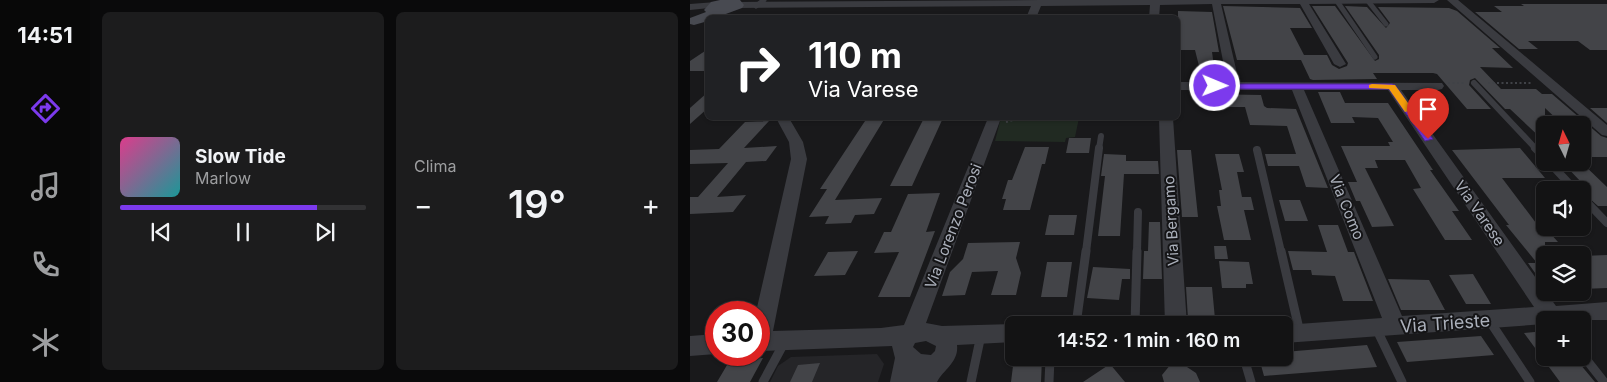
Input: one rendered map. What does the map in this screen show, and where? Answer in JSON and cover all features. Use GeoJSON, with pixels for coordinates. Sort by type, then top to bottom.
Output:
{"type":"FeatureCollection","features":[{"type":"Feature","properties":{"kind":"street"},"geometry":{"type":"LineString","coordinates":[[690,7],[724,5],[756,8],[858,3],[949,2],[982,7],[998,2],[1037,4],[1099,1],[1122,7],[1155,2],[1434,0]]}},
{"type":"Feature","properties":{"kind":"street"},"geometry":{"type":"LineString","coordinates":[[1452,0],[1607,132]]}},
{"type":"Feature","properties":{"kind":"street"},"geometry":{"type":"LineString","coordinates":[[1211,1],[1234,86]]}},
{"type":"Feature","properties":{"kind":"street"},"geometry":{"type":"LineString","coordinates":[[1303,1],[1340,64]]}},
{"type":"Feature","properties":{"kind":"street"},"geometry":{"type":"LineString","coordinates":[[1154,15],[1155,2]]}},
{"type":"Feature","properties":{"kind":"street"},"geometry":{"type":"LineString","coordinates":[[1032,15],[1037,4]]}},
{"type":"Feature","properties":{"kind":"street"},"geometry":{"type":"LineString","coordinates":[[706,15],[724,5]]}},
{"type":"Feature","properties":{"kind":"street"},"geometry":{"type":"LineString","coordinates":[[692,23],[705,16]]}},
{"type":"Feature","properties":{"kind":"street"},"geometry":{"type":"LineString","coordinates":[[1180,86],[1438,86]]}},
{"type":"Feature","properties":{"kind":"street","name":"Via Varese"},"geometry":{"type":"LineString","coordinates":[[1392,86],[1548,311]]}},
{"type":"Feature","properties":{"kind":"street","name":"Via Como"},"geometry":{"type":"LineString","coordinates":[[1297,87],[1386,327]]}},
{"type":"Feature","properties":{"kind":"street"},"geometry":{"type":"LineString","coordinates":[[768,301],[799,159],[796,142],[784,120]]}},
{"type":"Feature","properties":{"kind":"street","name":"Via Bergamo"},"geometry":{"type":"LineString","coordinates":[[1166,120],[1176,316]]}},
{"type":"Feature","properties":{"kind":"street","name":"Via Lorenzo Perosi"},"geometry":{"type":"LineString","coordinates":[[902,382],[907,343],[996,121]]}},
{"type":"Feature","properties":{"kind":"street","name":"Via Trieste"},"geometry":{"type":"LineString","coordinates":[[1591,313],[1607,311]]}},
{"type":"Feature","properties":{"kind":"street","name":"Via Trieste"},"geometry":{"type":"LineString","coordinates":[[1293,333],[1536,319]]}},
{"type":"Feature","properties":{"kind":"street"},"geometry":{"type":"LineString","coordinates":[[770,341],[881,338],[907,343],[931,333],[936,359]]}},
{"type":"Feature","properties":{"kind":"street"},"geometry":{"type":"LineString","coordinates":[[907,343],[920,365],[936,359],[981,335],[1005,334]]}},
{"type":"Feature","properties":{"kind":"street"},"geometry":{"type":"LineString","coordinates":[[690,346],[705,345]]}},
{"type":"Feature","properties":{"kind":"lane"},"geometry":{"type":"LineString","coordinates":[[1336,1],[1375,57]]}},
{"type":"Feature","properties":{"kind":"lane"},"geometry":{"type":"LineString","coordinates":[[1368,1],[1386,24]]}},
{"type":"Feature","properties":{"kind":"lane"},"geometry":{"type":"LineString","coordinates":[[1474,83],[1536,148]]}},
{"type":"Feature","properties":{"kind":"lane"},"geometry":{"type":"LineString","coordinates":[[1077,316],[1101,136]]}},
{"type":"Feature","properties":{"kind":"lane"},"geometry":{"type":"LineString","coordinates":[[1257,150],[1289,316]]}},
{"type":"Feature","properties":{"kind":"lane"},"geometry":{"type":"LineString","coordinates":[[1558,171],[1568,181]]}},
{"type":"Feature","properties":{"kind":"lane"},"geometry":{"type":"LineString","coordinates":[[1591,206],[1607,223]]}},
{"type":"Feature","properties":{"kind":"lane"},"geometry":{"type":"LineString","coordinates":[[1135,316],[1138,212]]}},
{"type":"Feature","properties":{"kind":"lane"},"geometry":{"type":"LineString","coordinates":[[1489,320],[1530,382]]}},
{"type":"Feature","properties":{"kind":"lane"},"geometry":{"type":"LineString","coordinates":[[1386,327],[1402,382]]}},
{"type":"Feature","properties":{"kind":"lane"},"geometry":{"type":"LineString","coordinates":[[971,382],[981,335]]}},
{"type":"Feature","properties":{"kind":"lane"},"geometry":{"type":"LineString","coordinates":[[764,382],[785,341]]}},
{"type":"Feature","properties":{"kind":"lane"},"geometry":{"type":"LineString","coordinates":[[1591,365],[1604,382]]}},
{"type":"Feature","properties":{"kind":"lane"},"geometry":{"type":"LineString","coordinates":[[1049,382],[1050,366]]}},
{"type":"Feature","properties":{"kind":"lane"},"geometry":{"type":"LineString","coordinates":[[1246,366],[1251,382]]}},
{"type":"Feature","properties":{"kind":"path"},"geometry":{"type":"LineString","coordinates":[[1438,86],[1436,84],[1548,83]]}},
{"type":"Feature","properties":{"kind":"shaded area"},"geometry":{"type":"Polygon","coordinates":[[[1000,120],[1079,120],[1075,137],[1066,138],[1065,142],[995,141],[1000,120]]]}},
{"type":"Feature","properties":{"kind":"shaded area"},"geometry":{"type":"Polygon","coordinates":[[[877,354],[884,364],[878,382],[770,382],[778,366],[791,357],[877,354]]]}},
{"type":"Feature","properties":{"kind":"building"},"geometry":{"type":"Polygon","coordinates":[[[1521,4],[1607,4],[1607,50],[1590,50],[1578,41],[1528,41],[1538,49],[1519,49],[1475,12],[1502,12],[1494,6],[1524,6],[1521,4]]]}},
{"type":"Feature","properties":{"kind":"building"},"geometry":{"type":"Polygon","coordinates":[[[1223,6],[1300,8],[1312,28],[1290,28],[1304,55],[1327,55],[1332,65],[1339,69],[1347,66],[1348,63],[1312,6],[1335,6],[1375,61],[1379,59],[1379,55],[1345,6],[1367,7],[1386,28],[1390,23],[1378,7],[1449,8],[1457,11],[1500,48],[1492,48],[1513,68],[1480,67],[1501,89],[1536,89],[1542,94],[1552,94],[1578,116],[1553,116],[1545,108],[1545,116],[1536,116],[1536,134],[1510,109],[1505,109],[1475,78],[1470,80],[1469,85],[1491,109],[1467,109],[1437,74],[1433,73],[1373,73],[1377,79],[1313,80],[1310,79],[1301,60],[1237,60],[1223,6]]]}},
{"type":"Feature","properties":{"kind":"building"},"geometry":{"type":"Polygon","coordinates":[[[1178,11],[1212,12],[1219,52],[1212,52],[1214,66],[1199,66],[1195,50],[1180,50],[1180,15],[1178,15],[1178,11]]]}},
{"type":"Feature","properties":{"kind":"building"},"geometry":{"type":"Polygon","coordinates":[[[705,51],[705,71],[690,71],[690,61],[705,51]]]}},
{"type":"Feature","properties":{"kind":"building"},"geometry":{"type":"Polygon","coordinates":[[[1318,92],[1340,92],[1345,103],[1388,103],[1433,170],[1430,170],[1459,211],[1452,211],[1472,240],[1445,240],[1413,189],[1421,188],[1405,160],[1375,160],[1378,168],[1365,168],[1394,226],[1372,227],[1360,201],[1356,201],[1348,182],[1357,182],[1341,146],[1390,146],[1388,142],[1393,142],[1378,118],[1352,117],[1355,123],[1331,123],[1318,92]]]}},
{"type":"Feature","properties":{"kind":"building"},"geometry":{"type":"Polygon","coordinates":[[[1202,94],[1261,95],[1264,106],[1267,108],[1296,109],[1328,188],[1306,187],[1299,166],[1268,166],[1265,154],[1296,154],[1287,126],[1250,125],[1245,107],[1205,107],[1202,94]]]}},
{"type":"Feature","properties":{"kind":"building"},"geometry":{"type":"Polygon","coordinates":[[[705,95],[705,111],[690,124],[690,108],[705,95]]]}},
{"type":"Feature","properties":{"kind":"building"},"geometry":{"type":"Polygon","coordinates":[[[1590,108],[1607,108],[1607,123],[1590,108]]]}},
{"type":"Feature","properties":{"kind":"building"},"geometry":{"type":"Polygon","coordinates":[[[866,120],[884,120],[835,200],[882,198],[874,214],[855,215],[851,223],[825,224],[829,216],[809,217],[827,189],[820,189],[866,120]]]}},
{"type":"Feature","properties":{"kind":"building"},"geometry":{"type":"Polygon","coordinates":[[[923,120],[942,120],[912,186],[890,186],[923,120]]]}},
{"type":"Feature","properties":{"kind":"building"},"geometry":{"type":"Polygon","coordinates":[[[769,121],[744,148],[777,146],[766,161],[746,162],[717,197],[746,195],[733,212],[690,214],[690,197],[698,197],[728,163],[690,164],[690,150],[719,149],[745,122],[769,121]]]}},
{"type":"Feature","properties":{"kind":"building"},"geometry":{"type":"Polygon","coordinates":[[[1591,127],[1601,136],[1607,138],[1607,157],[1591,157],[1591,127]]]}},
{"type":"Feature","properties":{"kind":"building"},"geometry":{"type":"Polygon","coordinates":[[[1069,138],[1091,138],[1089,153],[1066,153],[1069,138]]]}},
{"type":"Feature","properties":{"kind":"building"},"geometry":{"type":"Polygon","coordinates":[[[1025,147],[1049,147],[1045,164],[1042,164],[1030,210],[1003,210],[1006,199],[1002,199],[1008,180],[1012,180],[1025,147]]]}},
{"type":"Feature","properties":{"kind":"building"},"geometry":{"type":"Polygon","coordinates":[[[1520,148],[1536,167],[1536,171],[1539,171],[1545,178],[1502,178],[1536,223],[1536,236],[1553,236],[1558,242],[1545,242],[1545,246],[1536,246],[1536,262],[1506,225],[1509,225],[1452,150],[1520,148]]]}},
{"type":"Feature","properties":{"kind":"building"},"geometry":{"type":"Polygon","coordinates":[[[1177,150],[1191,150],[1198,217],[1182,217],[1177,150]]]}},
{"type":"Feature","properties":{"kind":"building"},"geometry":{"type":"Polygon","coordinates":[[[1104,154],[1126,155],[1126,161],[1158,161],[1159,174],[1124,174],[1120,236],[1098,236],[1105,176],[1101,176],[1104,154]]]}},
{"type":"Feature","properties":{"kind":"building"},"geometry":{"type":"Polygon","coordinates":[[[1215,154],[1239,154],[1244,172],[1237,172],[1242,197],[1251,197],[1254,210],[1244,210],[1251,240],[1224,240],[1217,206],[1221,206],[1219,190],[1222,190],[1215,154]]]}},
{"type":"Feature","properties":{"kind":"building"},"geometry":{"type":"Polygon","coordinates":[[[1571,171],[1590,171],[1607,187],[1607,206],[1598,206],[1591,200],[1591,181],[1580,181],[1571,171]]]}},
{"type":"Feature","properties":{"kind":"building"},"geometry":{"type":"Polygon","coordinates":[[[940,193],[926,232],[935,231],[910,297],[878,297],[899,252],[874,253],[884,232],[891,232],[908,194],[940,193]]]}},
{"type":"Feature","properties":{"kind":"building"},"geometry":{"type":"Polygon","coordinates":[[[1279,200],[1300,200],[1308,221],[1285,221],[1279,200]]]}},
{"type":"Feature","properties":{"kind":"building"},"geometry":{"type":"Polygon","coordinates":[[[1049,215],[1077,215],[1074,235],[1045,235],[1049,215]]]}},
{"type":"Feature","properties":{"kind":"building"},"geometry":{"type":"Polygon","coordinates":[[[1149,222],[1160,222],[1162,279],[1143,279],[1144,251],[1148,251],[1149,222]]]}},
{"type":"Feature","properties":{"kind":"building"},"geometry":{"type":"Polygon","coordinates":[[[1318,225],[1338,225],[1348,252],[1354,252],[1373,301],[1343,301],[1335,276],[1312,275],[1311,270],[1293,270],[1288,251],[1327,252],[1318,225]]]}},
{"type":"Feature","properties":{"kind":"building"},"geometry":{"type":"Polygon","coordinates":[[[1020,242],[1016,258],[1021,273],[1016,295],[991,295],[998,271],[972,272],[965,295],[942,296],[950,272],[963,259],[968,243],[1020,242]]]}},
{"type":"Feature","properties":{"kind":"building"},"geometry":{"type":"Polygon","coordinates":[[[1214,246],[1226,246],[1228,259],[1215,259],[1214,246]]]}},
{"type":"Feature","properties":{"kind":"building"},"geometry":{"type":"Polygon","coordinates":[[[858,251],[845,275],[814,276],[828,252],[858,251]]]}},
{"type":"Feature","properties":{"kind":"building"},"geometry":{"type":"Polygon","coordinates":[[[1607,255],[1607,288],[1591,289],[1591,256],[1607,255]]]}},
{"type":"Feature","properties":{"kind":"building"},"geometry":{"type":"Polygon","coordinates":[[[1219,261],[1249,262],[1253,284],[1246,284],[1246,288],[1222,288],[1219,261]]]}},
{"type":"Feature","properties":{"kind":"building"},"geometry":{"type":"Polygon","coordinates":[[[1047,262],[1072,262],[1067,297],[1041,297],[1047,262]]]}},
{"type":"Feature","properties":{"kind":"building"},"geometry":{"type":"Polygon","coordinates":[[[1528,263],[1536,263],[1536,274],[1528,263]]]}},
{"type":"Feature","properties":{"kind":"building"},"geometry":{"type":"Polygon","coordinates":[[[1093,267],[1130,269],[1130,279],[1122,279],[1119,300],[1087,298],[1093,267]]]}},
{"type":"Feature","properties":{"kind":"building"},"geometry":{"type":"Polygon","coordinates":[[[1473,274],[1491,304],[1466,304],[1449,275],[1473,274]]]}},
{"type":"Feature","properties":{"kind":"building"},"geometry":{"type":"Polygon","coordinates":[[[1388,279],[1429,280],[1445,310],[1401,310],[1388,279]]]}},
{"type":"Feature","properties":{"kind":"building"},"geometry":{"type":"Polygon","coordinates":[[[1186,287],[1212,287],[1215,316],[1188,316],[1186,287]]]}},
{"type":"Feature","properties":{"kind":"building"},"geometry":{"type":"Polygon","coordinates":[[[1536,332],[1536,349],[1524,333],[1536,332]]]}},
{"type":"Feature","properties":{"kind":"building"},"geometry":{"type":"Polygon","coordinates":[[[1481,336],[1494,355],[1407,362],[1397,342],[1481,336]]]}},
{"type":"Feature","properties":{"kind":"building"},"geometry":{"type":"Polygon","coordinates":[[[1367,345],[1377,367],[1264,376],[1261,366],[1293,366],[1293,351],[1367,345]]]}},
{"type":"Feature","properties":{"kind":"building"},"geometry":{"type":"Polygon","coordinates":[[[820,363],[812,382],[790,382],[798,365],[820,363]]]}},
{"type":"Feature","properties":{"kind":"building"},"geometry":{"type":"Polygon","coordinates":[[[726,366],[759,366],[750,382],[717,382],[726,366]]]}},
{"type":"Feature","properties":{"kind":"building"},"geometry":{"type":"Polygon","coordinates":[[[1013,366],[1042,366],[1041,382],[1011,382],[1013,366]]]}},
{"type":"Feature","properties":{"kind":"building"},"geometry":{"type":"Polygon","coordinates":[[[1107,366],[1112,366],[1125,382],[1083,382],[1107,366]]]}},
{"type":"Feature","properties":{"kind":"building"},"geometry":{"type":"Polygon","coordinates":[[[1169,366],[1186,366],[1196,373],[1200,382],[1164,382],[1162,375],[1169,366]]]}},
{"type":"Feature","properties":{"kind":"building"},"geometry":{"type":"Polygon","coordinates":[[[1548,366],[1582,366],[1595,382],[1560,382],[1548,366]]]}},
{"type":"Feature","properties":{"kind":"slow traffic"},"geometry":{"type":"LineString","coordinates":[[1372,87],[1392,86],[1408,110]]}},
{"type":"Feature","properties":{"kind":"route"},"geometry":{"type":"LineString","coordinates":[[1215,86],[1392,86],[1428,139]]}}]}
